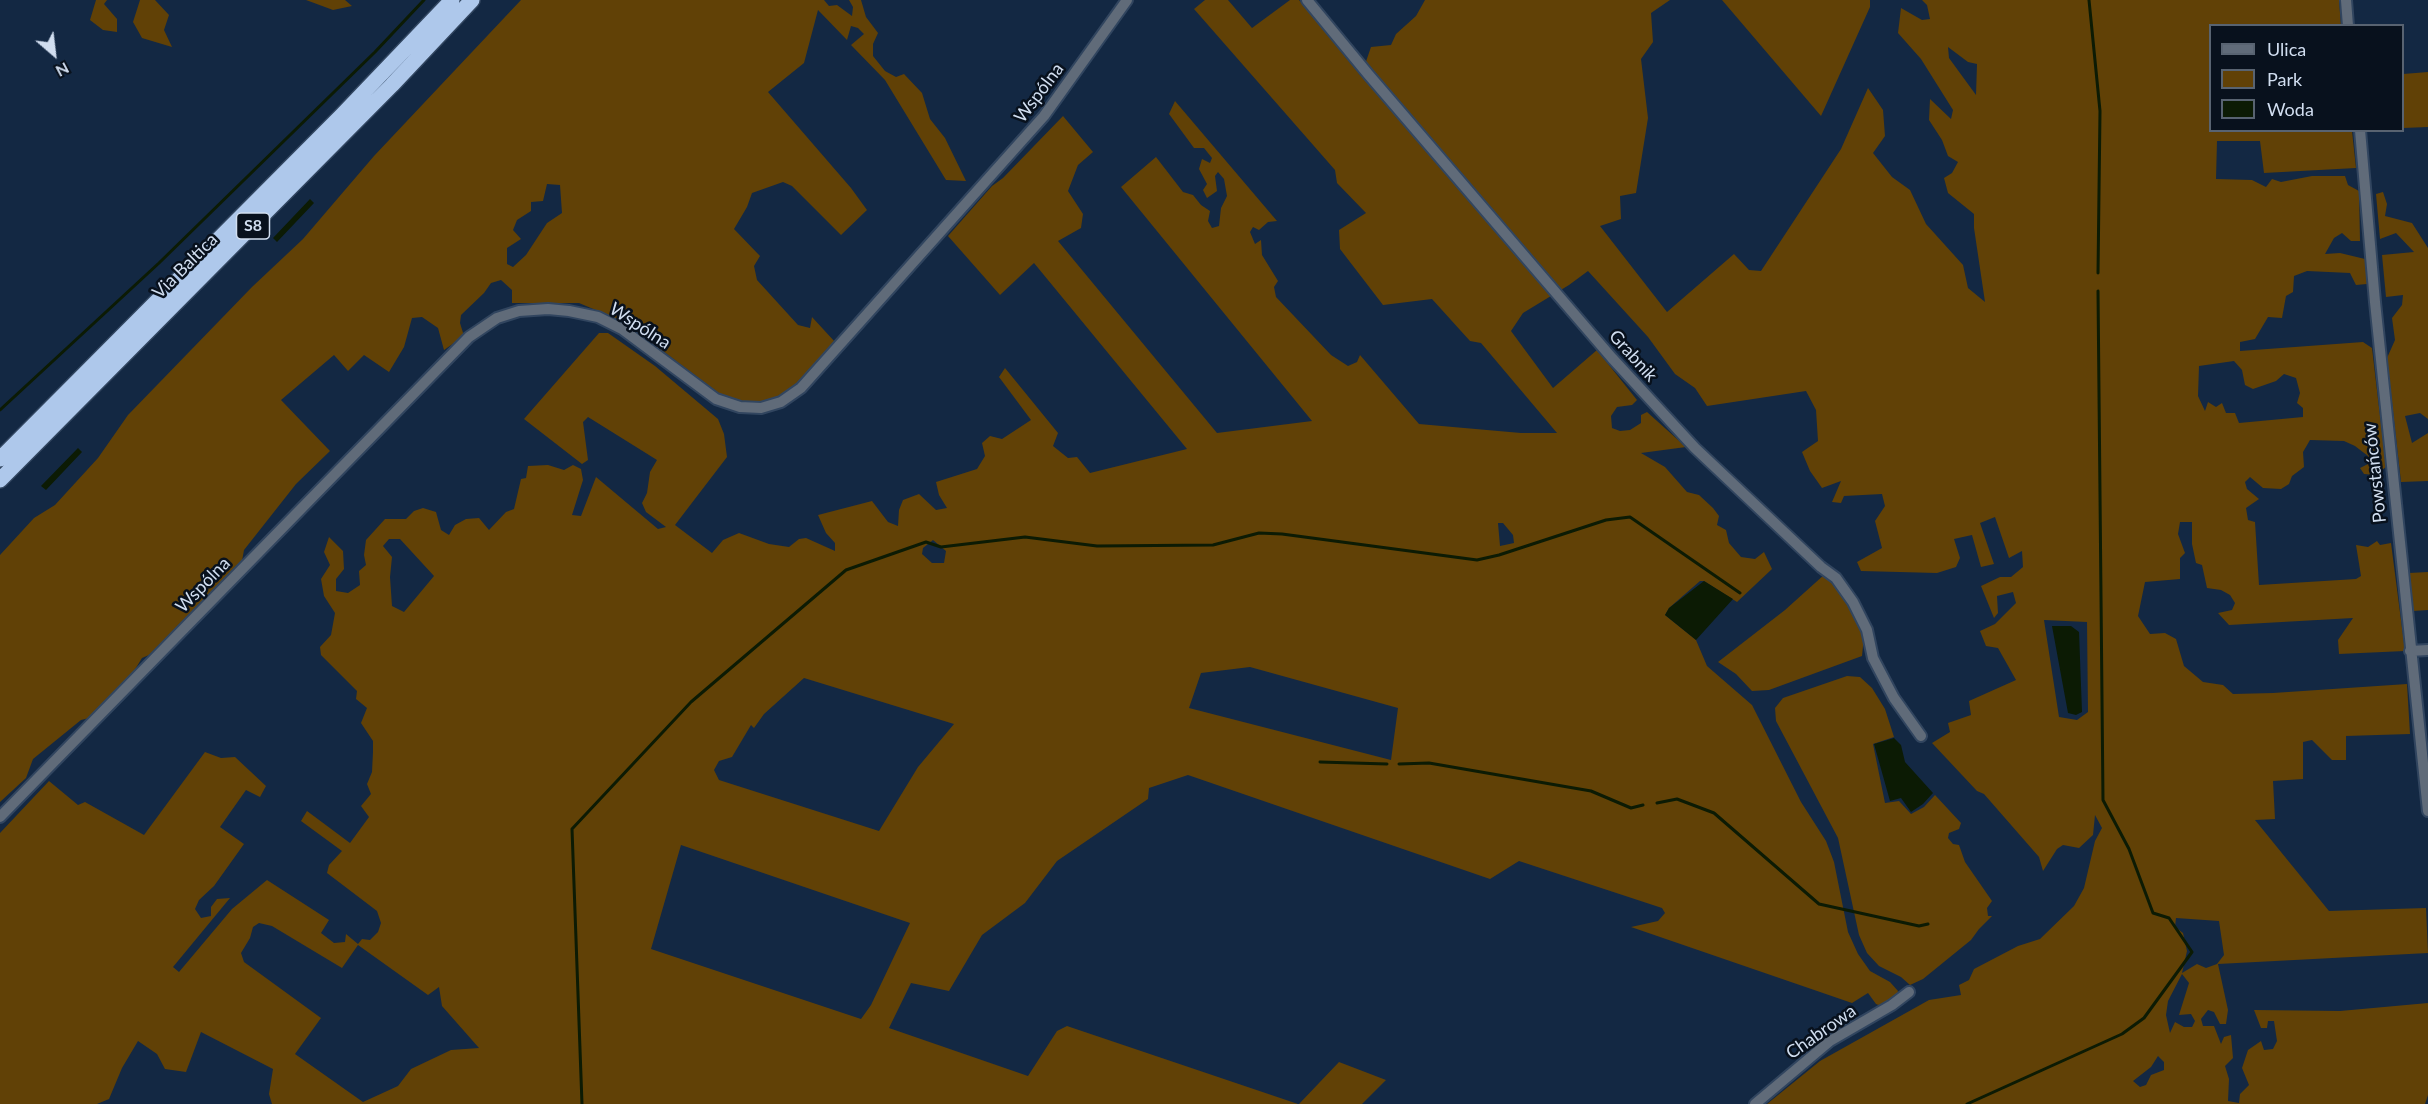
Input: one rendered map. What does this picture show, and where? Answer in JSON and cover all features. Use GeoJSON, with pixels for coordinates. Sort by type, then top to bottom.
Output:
{"type":"FeatureCollection","features":[{"type":"Feature","properties":{"kind":"highway","name":"Via Baltica"},"geometry":{"type":"LineString","coordinates":[[0,459],[350,108],[452,0]]}},
{"type":"Feature","properties":{"kind":"highway","name":"Via Baltica"},"geometry":{"type":"LineString","coordinates":[[0,480],[392,85],[472,0]]}},
{"type":"Feature","properties":{"kind":"street","name":"Wspólna"},"geometry":{"type":"LineString","coordinates":[[0,817],[460,345],[497,318],[519,311],[548,309],[569,310],[598,317],[622,329],[716,399],[740,407],[761,408],[781,402],[801,388],[1044,116],[1127,0]]}},
{"type":"Feature","properties":{"kind":"street","name":"Grabnik"},"geometry":{"type":"LineString","coordinates":[[1307,0],[1375,83],[1635,383],[1695,448],[1821,567],[1836,578],[1853,602],[1867,630],[1873,658],[1894,698],[1921,736]]}},
{"type":"Feature","properties":{"kind":"street"},"geometry":{"type":"LineString","coordinates":[[2346,0],[2348,24]]}},
{"type":"Feature","properties":{"kind":"street","name":"Powstańców"},"geometry":{"type":"LineString","coordinates":[[2360,132],[2410,651],[2428,811]]}},
{"type":"Feature","properties":{"kind":"street"},"geometry":{"type":"LineString","coordinates":[[2410,651],[2428,650]]}},
{"type":"Feature","properties":{"kind":"street","name":"Chabrowa"},"geometry":{"type":"LineString","coordinates":[[1755,1104],[1830,1041],[1910,992]]}},
{"type":"Feature","properties":{"kind":"green space"},"geometry":{"type":"Polygon","coordinates":[[[96,0],[107,0],[104,4],[117,19],[117,32],[103,30],[90,20],[96,0]]]}},
{"type":"Feature","properties":{"kind":"green space"},"geometry":{"type":"Polygon","coordinates":[[[140,0],[155,0],[169,15],[164,30],[172,47],[142,38],[133,22],[140,0]]]}},
{"type":"Feature","properties":{"kind":"green space"},"geometry":{"type":"Polygon","coordinates":[[[306,0],[345,0],[352,6],[333,10],[306,0]]]}},
{"type":"Feature","properties":{"kind":"green space"},"geometry":{"type":"Polygon","coordinates":[[[521,0],[824,0],[829,6],[837,5],[852,16],[853,7],[849,0],[861,0],[866,17],[878,33],[873,44],[873,56],[885,71],[896,77],[904,74],[922,93],[930,119],[945,138],[966,181],[946,180],[885,80],[851,45],[864,34],[858,28],[851,26],[847,40],[818,10],[804,63],[768,92],[851,188],[867,210],[841,235],[792,186],[783,182],[752,193],[734,229],[760,256],[754,266],[757,280],[798,325],[810,328],[812,317],[835,342],[794,387],[776,398],[757,404],[743,404],[720,394],[631,327],[610,316],[579,303],[512,303],[512,290],[501,280],[491,283],[461,315],[460,323],[464,336],[444,350],[438,328],[422,317],[412,318],[404,347],[389,372],[364,355],[348,371],[334,355],[281,400],[330,451],[296,484],[244,550],[242,561],[149,655],[142,658],[131,676],[89,718],[81,720],[33,759],[26,778],[0,802],[0,555],[34,518],[55,505],[98,458],[128,415],[252,287],[303,239],[374,156],[521,0]],[[547,184],[543,201],[531,202],[531,211],[517,220],[513,230],[521,239],[507,248],[507,264],[513,267],[526,255],[547,223],[562,213],[560,185],[547,184]]]}},
{"type":"Feature","properties":{"kind":"green space"},"geometry":{"type":"Polygon","coordinates":[[[1205,0],[1228,0],[1252,28],[1290,0],[1299,0],[1361,76],[1371,47],[1391,45],[1396,34],[1416,16],[1425,0],[1670,0],[1651,13],[1653,42],[1641,59],[1648,118],[1636,193],[1620,196],[1621,219],[1600,226],[1667,312],[1734,254],[1749,270],[1761,271],[1841,149],[1868,88],[1883,110],[1885,136],[1873,153],[1892,177],[1910,190],[1926,224],[1963,265],[1968,288],[1985,302],[1974,214],[1948,193],[1944,178],[1952,173],[1958,162],[1948,156],[1942,140],[1929,120],[1930,99],[1951,119],[1953,110],[1921,59],[1898,33],[1901,8],[1922,20],[1930,19],[1927,5],[1922,0],[2339,0],[2341,24],[2209,24],[2209,132],[2352,132],[2356,168],[2264,173],[2260,141],[2217,141],[2216,179],[2252,180],[2266,187],[2272,179],[2281,182],[2312,176],[2345,176],[2348,185],[2359,191],[2360,241],[2351,241],[2342,233],[2334,238],[2325,254],[2340,253],[2365,259],[2367,284],[2356,285],[2350,273],[2307,271],[2294,276],[2293,292],[2286,296],[2282,318],[2268,317],[2255,339],[2240,342],[2240,351],[2363,342],[2372,348],[2386,467],[2375,475],[2364,474],[2360,468],[2370,463],[2368,456],[2355,446],[2344,441],[2310,440],[2303,452],[2304,467],[2292,476],[2289,484],[2281,489],[2263,488],[2250,477],[2245,482],[2247,489],[2259,499],[2246,508],[2248,520],[2255,522],[2259,585],[2356,579],[2361,576],[2356,545],[2368,547],[2377,541],[2380,545],[2391,543],[2405,651],[2339,654],[2338,640],[2353,618],[2229,625],[2218,613],[2232,610],[2235,603],[2230,595],[2221,590],[2207,588],[2202,565],[2196,563],[2192,544],[2192,522],[2180,522],[2178,534],[2185,553],[2180,558],[2180,579],[2145,582],[2138,616],[2150,634],[2165,633],[2176,639],[2184,666],[2203,682],[2223,685],[2233,694],[2407,684],[2410,734],[2346,736],[2346,760],[2332,760],[2312,740],[2303,742],[2303,779],[2273,781],[2275,819],[2255,820],[2329,911],[2426,908],[2428,953],[2218,964],[2228,1010],[2226,1024],[2220,1024],[2214,1012],[2208,1010],[2201,1019],[2203,1026],[2214,1026],[2221,1044],[2224,1037],[2231,1035],[2233,1058],[2225,1066],[2229,1079],[2228,1101],[2239,1103],[2240,1094],[2249,1085],[2242,1068],[2248,1050],[2261,1041],[2264,1050],[2273,1049],[2277,1041],[2274,1021],[2268,1021],[2267,1028],[2261,1028],[2254,1010],[2340,1011],[2428,1003],[2428,1095],[2425,1104],[1767,1104],[1820,1061],[1929,1000],[1961,995],[1959,985],[1969,980],[1974,969],[2018,946],[2040,939],[2074,906],[2084,888],[2095,841],[2102,828],[2095,815],[2093,835],[2079,848],[2063,845],[2057,849],[2043,871],[2039,857],[1984,794],[1977,791],[1932,743],[1950,732],[1948,723],[1971,715],[1969,701],[2016,680],[1998,648],[1986,646],[1980,631],[1995,624],[2016,603],[2013,592],[1997,596],[1998,613],[1994,618],[1981,586],[2000,577],[2011,577],[2023,567],[2022,551],[2009,558],[1995,517],[1980,523],[1994,564],[1981,567],[1972,535],[1954,539],[1960,558],[1956,567],[1937,573],[1861,571],[1857,562],[1882,548],[1875,521],[1885,506],[1882,494],[1844,496],[1841,503],[1832,502],[1841,481],[1822,488],[1810,471],[1802,452],[1818,441],[1816,410],[1806,391],[1707,406],[1695,388],[1675,374],[1648,337],[1588,271],[1523,313],[1511,331],[1553,388],[1597,350],[1637,400],[1632,405],[1617,407],[1611,416],[1612,428],[1620,431],[1630,430],[1641,423],[1641,415],[1647,412],[1686,447],[1641,453],[1665,467],[1687,492],[1699,495],[1713,508],[1719,516],[1717,525],[1726,530],[1729,543],[1741,557],[1755,559],[1764,552],[1772,569],[1737,602],[1704,581],[1700,581],[1669,608],[1665,615],[1696,640],[1707,666],[1752,705],[1801,802],[1826,841],[1834,862],[1848,932],[1858,954],[1870,971],[1890,982],[1898,991],[1896,997],[1881,1006],[1876,1004],[1868,993],[1852,1003],[1631,927],[1658,921],[1665,913],[1662,908],[1519,861],[1490,879],[1188,775],[1149,788],[1148,799],[1057,861],[1025,903],[982,935],[949,991],[911,983],[889,1028],[1028,1076],[1057,1031],[1067,1026],[1298,1104],[272,1104],[269,1094],[273,1069],[201,1032],[186,1072],[165,1069],[157,1054],[138,1041],[122,1068],[109,1099],[97,1104],[0,1104],[0,833],[49,781],[78,805],[85,802],[144,835],[205,752],[221,758],[235,757],[266,786],[260,797],[246,790],[220,827],[244,844],[214,886],[199,900],[195,909],[201,918],[211,916],[211,907],[217,899],[230,898],[173,967],[179,972],[232,909],[267,880],[329,920],[321,933],[334,943],[345,942],[346,934],[358,944],[362,939],[370,940],[378,932],[381,923],[377,911],[327,873],[329,865],[342,851],[301,821],[307,811],[350,843],[369,817],[361,806],[371,794],[367,784],[372,772],[373,741],[361,723],[367,708],[356,699],[357,691],[321,655],[320,647],[331,635],[335,613],[324,596],[321,579],[330,565],[324,552],[329,537],[343,551],[344,569],[336,579],[336,591],[348,593],[360,585],[359,571],[366,565],[364,555],[366,540],[385,519],[406,519],[414,511],[423,508],[436,512],[441,530],[449,535],[455,525],[466,519],[479,518],[489,530],[506,512],[514,509],[521,479],[526,478],[528,466],[548,465],[564,470],[573,465],[581,469],[583,480],[572,515],[581,516],[596,477],[658,529],[666,527],[646,512],[642,503],[647,493],[650,472],[657,460],[588,417],[583,422],[588,460],[582,464],[524,419],[599,333],[608,333],[655,366],[718,419],[724,434],[727,457],[675,525],[712,553],[723,540],[739,533],[769,544],[789,547],[799,539],[806,538],[835,551],[835,543],[826,533],[818,515],[872,501],[888,522],[898,526],[899,510],[903,500],[919,494],[936,510],[947,508],[939,495],[936,482],[977,469],[985,456],[982,443],[990,436],[1002,439],[1031,420],[999,377],[1005,368],[1058,433],[1053,446],[1068,458],[1077,457],[1090,473],[1187,449],[1034,263],[1000,295],[948,236],[992,186],[1003,178],[1063,116],[1093,152],[1078,165],[1068,191],[1083,214],[1081,228],[1058,241],[1217,433],[1312,421],[1121,187],[1156,157],[1183,192],[1193,195],[1210,211],[1208,221],[1212,228],[1219,226],[1221,208],[1227,196],[1224,179],[1218,172],[1215,176],[1217,191],[1207,198],[1203,190],[1207,184],[1199,169],[1202,159],[1210,163],[1212,158],[1204,148],[1194,148],[1169,114],[1175,101],[1277,221],[1268,222],[1259,230],[1253,227],[1250,232],[1255,244],[1261,240],[1262,255],[1278,281],[1274,287],[1276,297],[1331,355],[1348,366],[1357,362],[1360,355],[1419,424],[1521,433],[1557,433],[1481,343],[1470,341],[1432,299],[1383,305],[1340,249],[1339,230],[1366,213],[1337,183],[1335,170],[1194,9],[1205,0]],[[1948,47],[1949,58],[1976,95],[1977,64],[1968,62],[1948,47]],[[2234,361],[2199,366],[2198,396],[2205,411],[2208,402],[2216,407],[2222,403],[2226,413],[2235,413],[2239,423],[2303,417],[2303,408],[2297,403],[2300,393],[2296,378],[2284,374],[2276,381],[2253,389],[2245,385],[2242,370],[2234,361]],[[1498,523],[1500,546],[1514,543],[1513,535],[1503,523],[1498,523]],[[389,539],[383,546],[392,557],[390,577],[392,606],[404,612],[434,576],[400,539],[389,539]],[[933,540],[923,548],[922,554],[932,563],[944,563],[946,551],[933,540]],[[2044,620],[2059,717],[2077,720],[2088,712],[2087,622],[2044,620]],[[1250,667],[1201,673],[1189,708],[1391,760],[1398,708],[1250,667]],[[804,678],[764,714],[754,728],[751,725],[732,757],[719,761],[714,770],[719,780],[879,831],[918,767],[954,724],[804,678]],[[681,845],[651,949],[861,1019],[871,1005],[910,923],[681,845]],[[2176,918],[2175,927],[2183,933],[2187,951],[2182,973],[2197,964],[2206,968],[2217,964],[2224,955],[2219,921],[2176,918]],[[259,923],[253,927],[250,938],[241,953],[244,962],[321,1018],[295,1054],[363,1102],[398,1086],[411,1069],[451,1050],[479,1048],[442,1006],[439,987],[428,995],[358,945],[342,968],[272,926],[259,923]],[[2182,974],[2168,1001],[2166,1015],[2170,1033],[2175,1022],[2184,1027],[2192,1027],[2195,1021],[2191,1014],[2179,1015],[2189,983],[2182,974]],[[2158,1056],[2151,1067],[2133,1081],[2140,1087],[2146,1085],[2151,1075],[2164,1070],[2164,1062],[2158,1056]]]}},
{"type":"Feature","properties":{"kind":"green space"},"geometry":{"type":"Polygon","coordinates":[[[1722,0],[1870,0],[1870,7],[1821,116],[1722,0]]]}},
{"type":"Feature","properties":{"kind":"green space"},"geometry":{"type":"Polygon","coordinates":[[[2428,72],[2428,127],[2404,128],[2404,74],[2428,72]]]}},
{"type":"Feature","properties":{"kind":"green space"},"geometry":{"type":"Polygon","coordinates":[[[2383,192],[2387,204],[2385,216],[2412,223],[2428,248],[2428,419],[2420,413],[2405,416],[2412,443],[2428,433],[2428,481],[2401,482],[2387,358],[2395,340],[2392,318],[2402,305],[2403,295],[2386,297],[2382,255],[2414,252],[2396,233],[2380,239],[2376,194],[2383,192]]]}},
{"type":"Feature","properties":{"kind":"green space"},"geometry":{"type":"Polygon","coordinates":[[[2428,572],[2428,610],[2413,611],[2409,573],[2428,572]]]}},
{"type":"Feature","properties":{"kind":"green space"},"geometry":{"type":"Polygon","coordinates":[[[1825,574],[1846,601],[1864,636],[1862,656],[1769,690],[1752,691],[1736,674],[1718,662],[1785,610],[1825,574]]]}},
{"type":"Feature","properties":{"kind":"green space"},"geometry":{"type":"Polygon","coordinates":[[[1847,676],[1860,677],[1872,688],[1885,709],[1894,737],[1873,744],[1885,803],[1899,801],[1911,814],[1924,807],[1935,795],[1961,823],[1959,829],[1949,833],[1948,838],[1953,844],[1959,845],[1965,862],[1992,901],[1987,908],[1988,916],[1992,916],[1971,940],[1923,979],[1910,985],[1901,977],[1879,966],[1867,953],[1859,935],[1838,838],[1776,721],[1775,708],[1783,698],[1847,676]]]}},
{"type":"Feature","properties":{"kind":"green space"},"geometry":{"type":"Polygon","coordinates":[[[1339,1062],[1386,1080],[1362,1104],[1299,1104],[1339,1062]]]}},
{"type":"Feature","properties":{"kind":"water"},"geometry":{"type":"Polygon","coordinates":[[[310,199],[314,203],[277,242],[273,238],[310,199]]]}},
{"type":"Feature","properties":{"kind":"water"},"geometry":{"type":"Polygon","coordinates":[[[78,448],[82,452],[46,490],[41,486],[78,448]]]}},
{"type":"Feature","properties":{"kind":"water"},"geometry":{"type":"Polygon","coordinates":[[[1704,581],[1733,599],[1696,640],[1665,615],[1669,608],[1704,581]]]}},
{"type":"Feature","properties":{"kind":"water"},"geometry":{"type":"Polygon","coordinates":[[[2052,626],[2071,626],[2079,632],[2082,712],[2076,715],[2068,713],[2052,626]]]}},
{"type":"Feature","properties":{"kind":"water"},"geometry":{"type":"Polygon","coordinates":[[[1894,738],[1901,745],[1905,762],[1933,793],[1911,812],[1901,798],[1890,801],[1874,744],[1894,738]]]}},
{"type":"Feature","properties":{"kind":"waterway"},"geometry":{"type":"LineString","coordinates":[[0,410],[159,263],[375,52],[424,0]]}},
{"type":"Feature","properties":{"kind":"waterway"},"geometry":{"type":"LineString","coordinates":[[2089,0],[2100,111],[2098,273]]}},
{"type":"Feature","properties":{"kind":"waterway"},"geometry":{"type":"LineString","coordinates":[[1967,1104],[2122,1034],[2144,1018],[2192,952],[2169,918],[2153,913],[2129,849],[2103,800],[2098,291]]}},
{"type":"Feature","properties":{"kind":"waterway"},"geometry":{"type":"LineString","coordinates":[[582,1104],[572,829],[691,702],[846,570],[926,542],[941,547],[1025,537],[1097,546],[1213,545],[1259,533],[1282,534],[1477,560],[1606,520],[1630,517],[1740,593]]}},
{"type":"Feature","properties":{"kind":"waterway"},"geometry":{"type":"LineString","coordinates":[[1320,762],[1387,764]]}},
{"type":"Feature","properties":{"kind":"waterway"},"geometry":{"type":"LineString","coordinates":[[1399,764],[1429,763],[1591,791],[1631,808],[1643,805]]}},
{"type":"Feature","properties":{"kind":"waterway"},"geometry":{"type":"LineString","coordinates":[[1657,803],[1677,799],[1714,813],[1819,904],[1919,926],[1928,924]]}}]}
